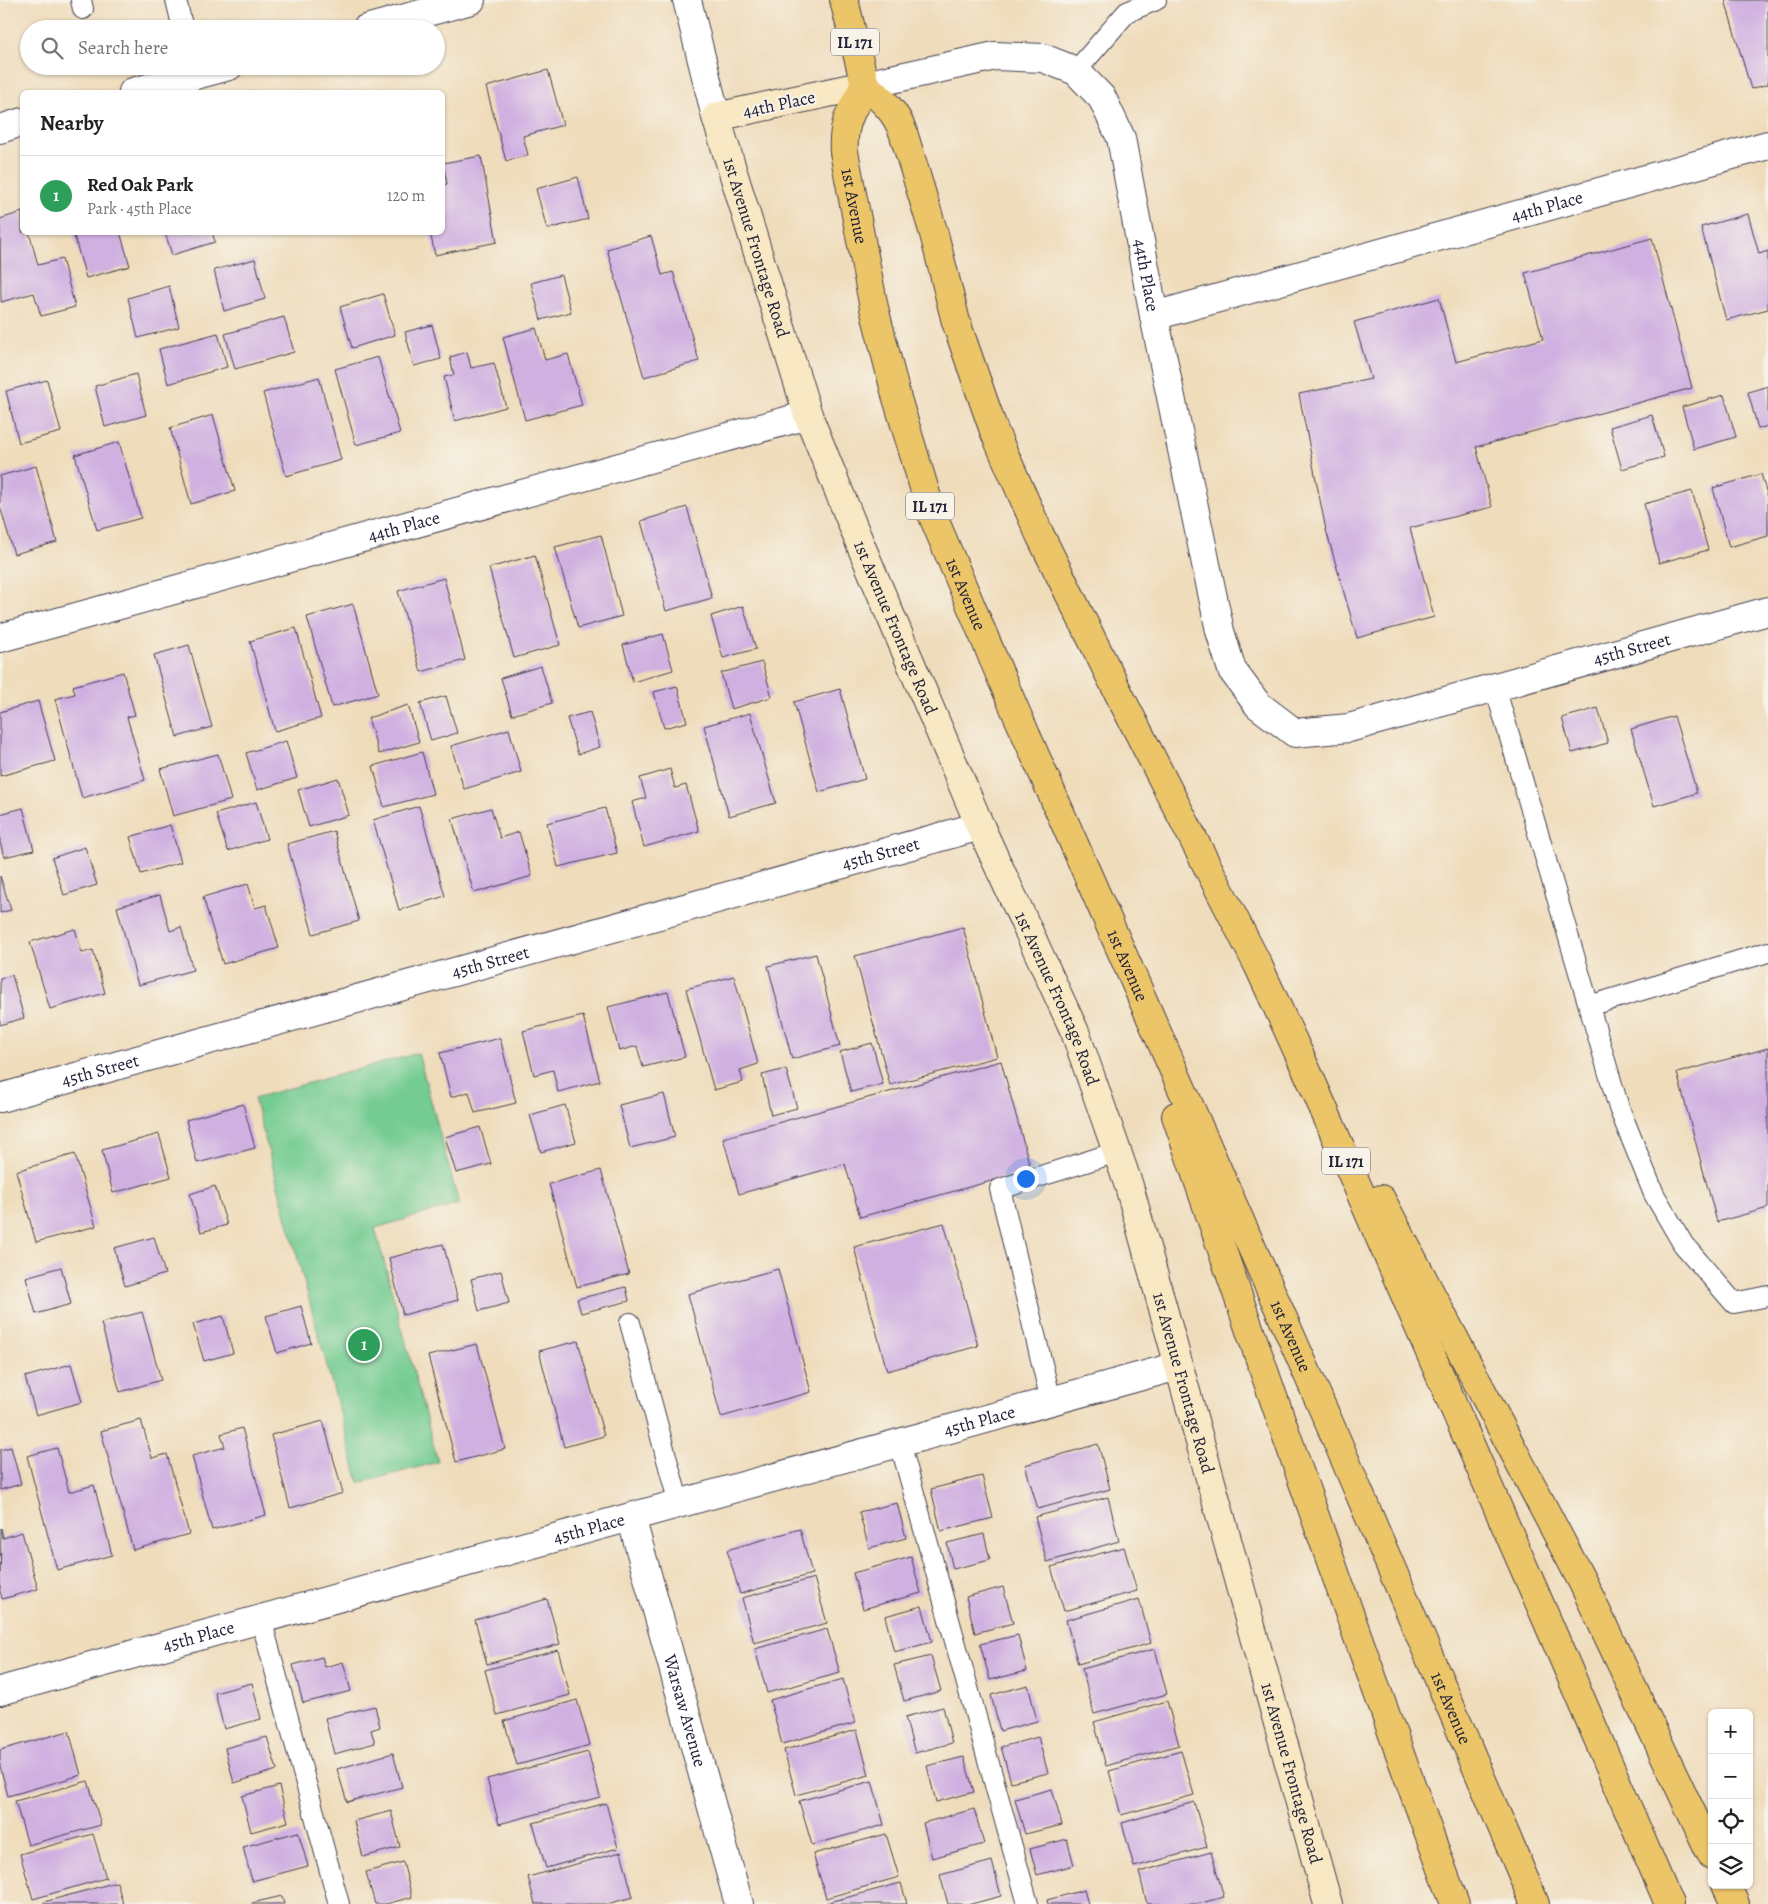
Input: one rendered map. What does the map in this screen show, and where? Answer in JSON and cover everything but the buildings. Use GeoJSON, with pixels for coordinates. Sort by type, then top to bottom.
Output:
{"type":"FeatureCollection","features":[{"type":"Feature","properties":{"kind":"main road","name":"IL 171"},"geometry":{"type":"LineString","coordinates":[[844,0],[865,85],[887,104],[898,118],[903,132],[934,234],[956,322],[994,431],[1040,535],[1258,965],[1534,1589],[1668,1904]]}},
{"type":"Feature","properties":{"kind":"main road","name":"1st Avenue"},"geometry":{"type":"LineString","coordinates":[[865,85],[847,119],[843,135],[844,152],[874,308],[896,395],[932,514],[1012,703],[1334,1434],[1535,1904]]}},
{"type":"Feature","properties":{"kind":"main road"},"geometry":{"type":"LineString","coordinates":[[1103,906],[1272,1395],[1401,1759],[1455,1904]]}},
{"type":"Feature","properties":{"kind":"main road"},"geometry":{"type":"LineString","coordinates":[[1258,965],[1583,1583],[1708,1848]]}},
{"type":"Feature","properties":{"kind":"main road"},"geometry":{"type":"LineString","coordinates":[[1728,1889],[1735,1904]]}},
{"type":"Feature","properties":{"kind":"street"},"geometry":{"type":"LineString","coordinates":[[399,20],[471,0]]}},
{"type":"Feature","properties":{"kind":"street"},"geometry":{"type":"LineString","coordinates":[[687,0],[716,117]]}},
{"type":"Feature","properties":{"kind":"street","name":"44th Place"},"geometry":{"type":"LineString","coordinates":[[716,117],[995,56],[1043,58],[1076,71],[1102,98],[1121,138],[1154,316],[1768,145]]}},
{"type":"Feature","properties":{"kind":"street"},"geometry":{"type":"LineString","coordinates":[[139,90],[182,75]]}},
{"type":"Feature","properties":{"kind":"street","name":"1st Avenue Frontage Road"},"geometry":{"type":"LineString","coordinates":[[716,117],[808,415],[861,546],[980,826],[1074,1032],[1129,1186],[1328,1904]]}},
{"type":"Feature","properties":{"kind":"street"},"geometry":{"type":"LineString","coordinates":[[0,129],[20,123]]}},
{"type":"Feature","properties":{"kind":"street","name":"45th Street"},"geometry":{"type":"LineString","coordinates":[[1154,316],[1220,630],[1232,670],[1258,705],[1295,733],[1349,728],[1768,611]]}},
{"type":"Feature","properties":{"kind":"street","name":"44th Place"},"geometry":{"type":"LineString","coordinates":[[0,638],[808,415]]}},
{"type":"Feature","properties":{"kind":"street","name":"45th Street"},"geometry":{"type":"LineString","coordinates":[[0,1098],[980,826]]}},
{"type":"Feature","properties":{"kind":"street","name":"45th Place"},"geometry":{"type":"LineString","coordinates":[[0,1691],[1178,1366]]}},
{"type":"Feature","properties":{"kind":"street","name":"Warsaw Avenue"},"geometry":{"type":"LineString","coordinates":[[631,1517],[739,1904]]}},
{"type":"Feature","properties":{"kind":"lane"},"geometry":{"type":"LineString","coordinates":[[176,0],[181,20]]}},
{"type":"Feature","properties":{"kind":"lane"},"geometry":{"type":"LineString","coordinates":[[1076,71],[1127,12],[1156,0]]}},
{"type":"Feature","properties":{"kind":"lane"},"geometry":{"type":"LineString","coordinates":[[1495,687],[1619,1108],[1654,1194],[1683,1244],[1734,1303],[1768,1296]]}},
{"type":"Feature","properties":{"kind":"lane"},"geometry":{"type":"LineString","coordinates":[[1589,1006],[1768,952]]}},
{"type":"Feature","properties":{"kind":"lane"},"geometry":{"type":"LineString","coordinates":[[1051,1401],[1000,1189],[1117,1152]]}},
{"type":"Feature","properties":{"kind":"lane"},"geometry":{"type":"LineString","coordinates":[[630,1323],[679,1504]]}},
{"type":"Feature","properties":{"kind":"lane"},"geometry":{"type":"LineString","coordinates":[[900,1443],[1028,1904]]}},
{"type":"Feature","properties":{"kind":"lane"},"geometry":{"type":"LineString","coordinates":[[261,1619],[339,1904]]}},
{"type":"Feature","properties":{"kind":"green space"},"geometry":{"type":"Polygon","coordinates":[[[418,1053],[459,1204],[375,1228],[438,1462],[359,1483],[254,1098],[418,1053]]]}},
{"type":"Feature","properties":{"kind":"place","name":"Red Oak Park"},"geometry":{"type":"Point","coordinates":[364,1345]}}]}
